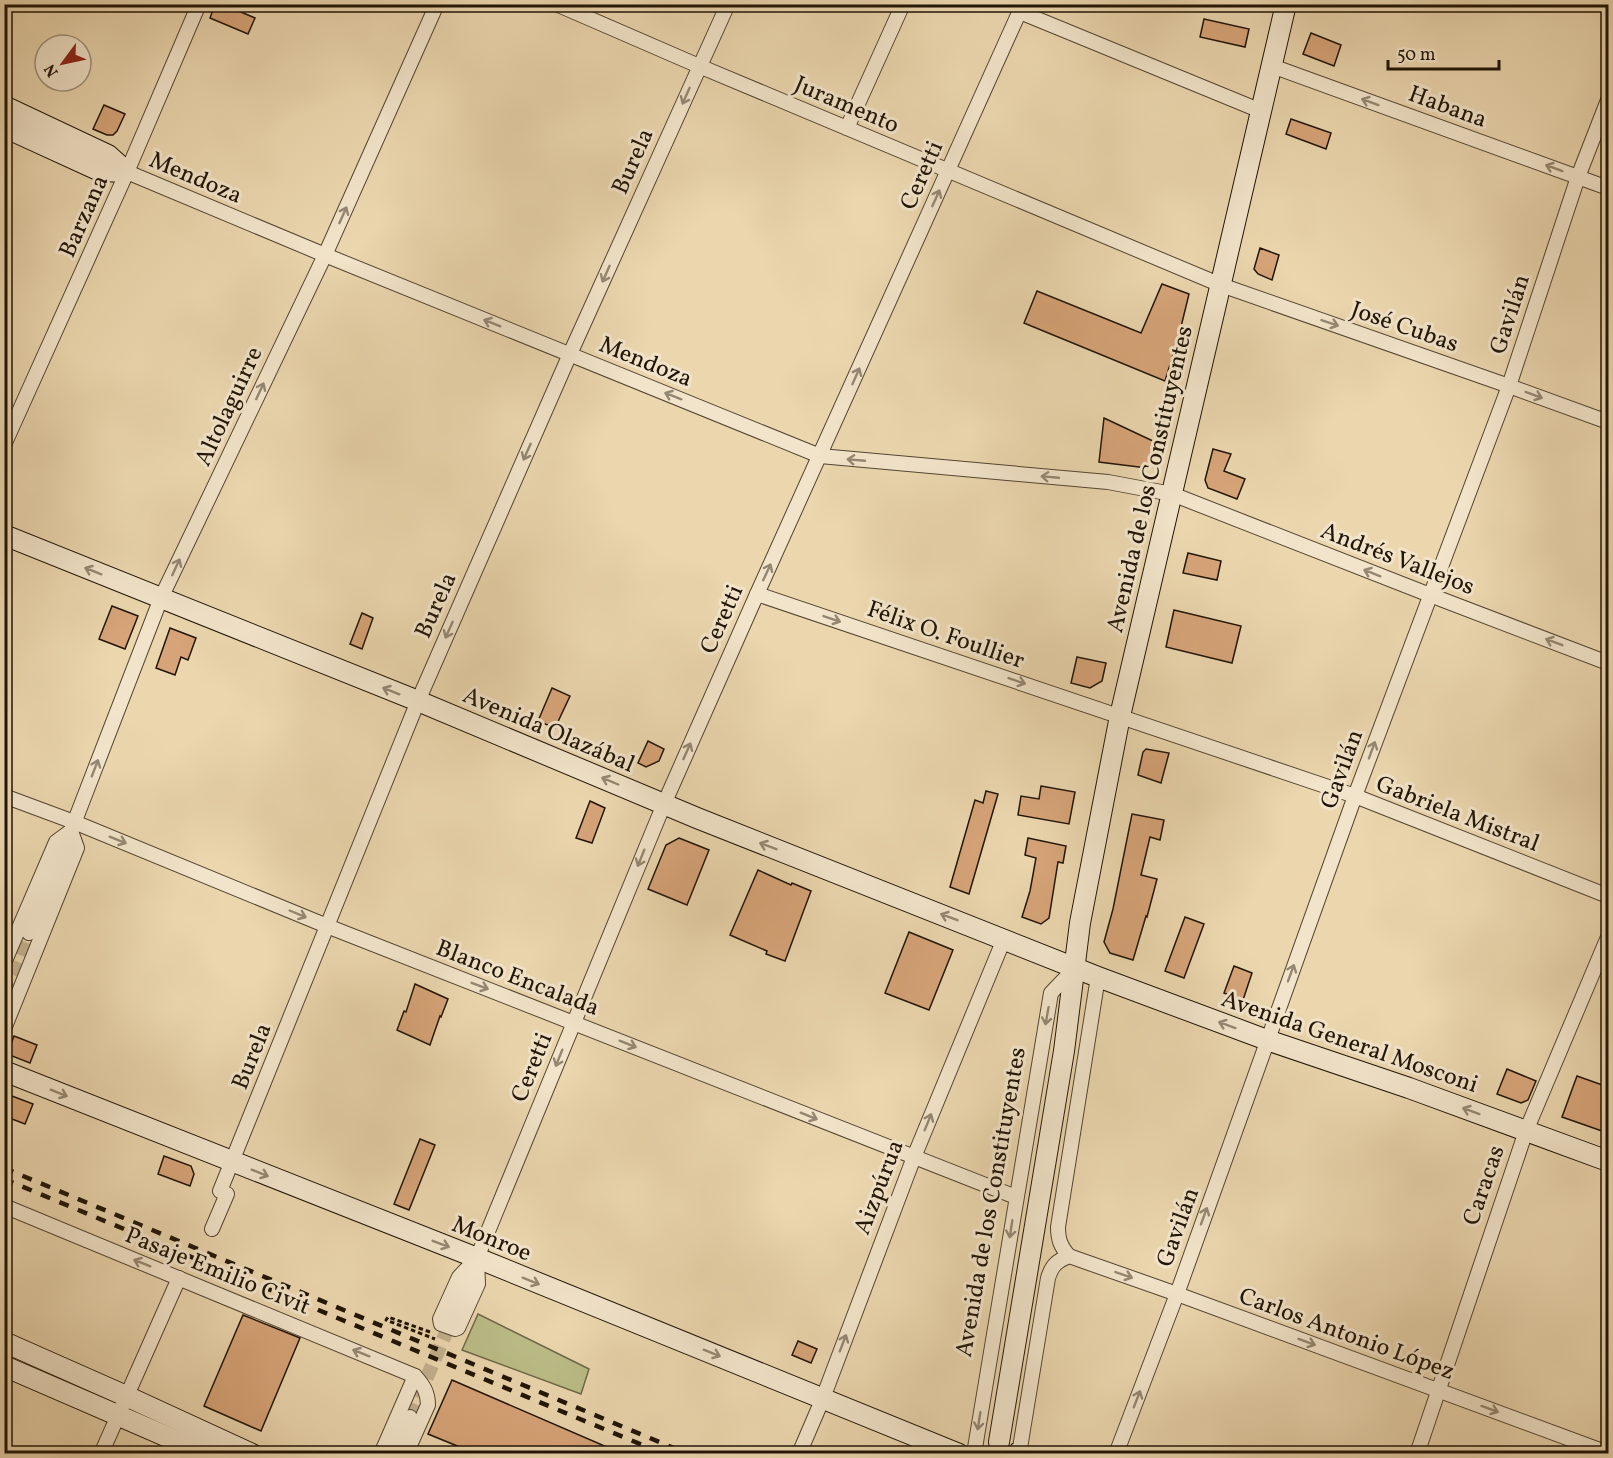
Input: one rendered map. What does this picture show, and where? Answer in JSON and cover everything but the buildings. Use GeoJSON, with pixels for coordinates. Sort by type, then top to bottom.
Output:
{"type":"FeatureCollection","features":[{"type":"Feature","properties":{"kind":"main road","name":"Avenida de los Constituyentes"},"geometry":{"type":"LineString","coordinates":[[999,1442],[1064,1051],[1080,923],[1120,716],[1286,4]]}},
{"type":"Feature","properties":{"kind":"main road"},"geometry":{"type":"LineString","coordinates":[[4,106],[108,155],[127,172]]}},
{"type":"Feature","properties":{"kind":"main road"},"geometry":{"type":"LineString","coordinates":[[4,127],[100,171],[127,172]]}},
{"type":"Feature","properties":{"kind":"main road","name":"Avenida Olazábal"},"geometry":{"type":"LineString","coordinates":[[4,535],[417,701],[664,804],[1076,968]]}},
{"type":"Feature","properties":{"kind":"main road","name":"Avenida General Mosconi"},"geometry":{"type":"LineString","coordinates":[[1076,968],[1267,1040],[1409,1088],[1608,1161]]}},
{"type":"Feature","properties":{"kind":"main road","name":"Monroe"},"geometry":{"type":"LineString","coordinates":[[4,1071],[477,1258],[960,1454]]}},
{"type":"Feature","properties":{"kind":"main road"},"geometry":{"type":"LineString","coordinates":[[4,1342],[252,1454]]}},
{"type":"Feature","properties":{"kind":"main road"},"geometry":{"type":"LineString","coordinates":[[4,1366],[207,1454]]}},
{"type":"Feature","properties":{"kind":"street","name":"Barzana"},"geometry":{"type":"LineString","coordinates":[[4,445],[127,172],[199,4]]}},
{"type":"Feature","properties":{"kind":"street","name":"Altolaguirre"},"geometry":{"type":"LineString","coordinates":[[29,933],[73,827],[161,598],[325,255],[437,4]]}},
{"type":"Feature","properties":{"kind":"street","name":"Juramento"},"geometry":{"type":"LineString","coordinates":[[556,4],[1221,285]]}},
{"type":"Feature","properties":{"kind":"street","name":"Burela"},"geometry":{"type":"LineString","coordinates":[[212,1229],[227,1194],[220,1191],[417,701],[728,4]]}},
{"type":"Feature","properties":{"kind":"street"},"geometry":{"type":"LineString","coordinates":[[847,128],[903,4]]}},
{"type":"Feature","properties":{"kind":"street"},"geometry":{"type":"LineString","coordinates":[[1022,8],[1261,111]]}},
{"type":"Feature","properties":{"kind":"street","name":"Ceretti"},"geometry":{"type":"LineString","coordinates":[[477,1258],[478,1284],[458,1328],[455,1329],[440,1319],[459,1277],[477,1258],[664,804],[1022,8]]}},
{"type":"Feature","properties":{"kind":"street","name":"Habana"},"geometry":{"type":"LineString","coordinates":[[1272,66],[1608,188]]}},
{"type":"Feature","properties":{"kind":"street","name":"Gavilán"},"geometry":{"type":"LineString","coordinates":[[1116,1454],[1177,1294],[1355,796],[1509,386],[1578,177],[1608,100]]}},
{"type":"Feature","properties":{"kind":"street","name":"Mendoza"},"geometry":{"type":"LineString","coordinates":[[127,172],[820,456],[1108,482],[1172,494]]}},
{"type":"Feature","properties":{"kind":"street","name":"José Cubas"},"geometry":{"type":"LineString","coordinates":[[1221,285],[1608,422]]}},
{"type":"Feature","properties":{"kind":"street","name":"Andrés Vallejos"},"geometry":{"type":"LineString","coordinates":[[1172,494],[1430,596],[1608,663]]}},
{"type":"Feature","properties":{"kind":"street","name":"Félix O. Foullier"},"geometry":{"type":"LineString","coordinates":[[757,594],[1120,716]]}},
{"type":"Feature","properties":{"kind":"street","name":"Gabriela Mistral"},"geometry":{"type":"LineString","coordinates":[[1120,716],[1355,796],[1608,896]]}},
{"type":"Feature","properties":{"kind":"street","name":"Blanco Encalada"},"geometry":{"type":"LineString","coordinates":[[4,796],[73,827],[1016,1197]]}},
{"type":"Feature","properties":{"kind":"street","name":"Altolaguirre"},"geometry":{"type":"LineString","coordinates":[[4,963],[9,935],[56,842],[73,827]]}},
{"type":"Feature","properties":{"kind":"street","name":"Altolaguirre"},"geometry":{"type":"LineString","coordinates":[[4,1029],[77,848],[73,827]]}},
{"type":"Feature","properties":{"kind":"street","name":"Caracas"},"geometry":{"type":"LineString","coordinates":[[1417,1454],[1526,1131],[1608,937]]}},
{"type":"Feature","properties":{"kind":"street","name":"Aizpúrua"},"geometry":{"type":"LineString","coordinates":[[799,1454],[823,1398],[914,1157],[1004,939]]}},
{"type":"Feature","properties":{"kind":"street","name":"Avenida de los Constituyentes"},"geometry":{"type":"LineString","coordinates":[[974,1454],[1051,993],[1076,968]]}},
{"type":"Feature","properties":{"kind":"street"},"geometry":{"type":"LineString","coordinates":[[1019,1453],[1048,1278],[1052,1267],[1058,1260],[1069,1256],[1062,1248],[1058,1237],[1058,1227],[1098,977]]}},
{"type":"Feature","properties":{"kind":"street","name":"Pasaje Emilio Civit"},"geometry":{"type":"LineString","coordinates":[[4,1206],[415,1376]]}},
{"type":"Feature","properties":{"kind":"street","name":"Carlos Antonio López"},"geometry":{"type":"LineString","coordinates":[[1069,1256],[1608,1453]]}},
{"type":"Feature","properties":{"kind":"street"},"geometry":{"type":"LineString","coordinates":[[101,1454],[179,1278]]}},
{"type":"Feature","properties":{"kind":"street"},"geometry":{"type":"LineString","coordinates":[[381,1454],[415,1376],[424,1387],[428,1396],[428,1405],[406,1454]]}},
{"type":"Feature","properties":{"kind":"street"},"geometry":{"type":"LineString","coordinates":[[394,1454],[410,1417]]}},
{"type":"Feature","properties":{"kind":"path"},"geometry":{"type":"LineString","coordinates":[[435,1339],[386,1320],[388,1317],[429,1333],[446,1322]]}},
{"type":"Feature","properties":{"kind":"green space"},"geometry":{"type":"Polygon","coordinates":[[[478,1314],[589,1369],[581,1394],[462,1350],[478,1314]]]}},
{"type":"Feature","properties":{"kind":"tunnel"},"geometry":{"type":"LineString","coordinates":[[4,994],[29,933]]}},
{"type":"Feature","properties":{"kind":"tunnel"},"geometry":{"type":"LineString","coordinates":[[410,1417],[451,1321]]}},
{"type":"Feature","properties":{"kind":"railway"},"geometry":{"type":"LineString","coordinates":[[4,1168],[688,1454]]}},
{"type":"Feature","properties":{"kind":"railway"},"geometry":{"type":"LineString","coordinates":[[4,1179],[664,1454]]}}]}
